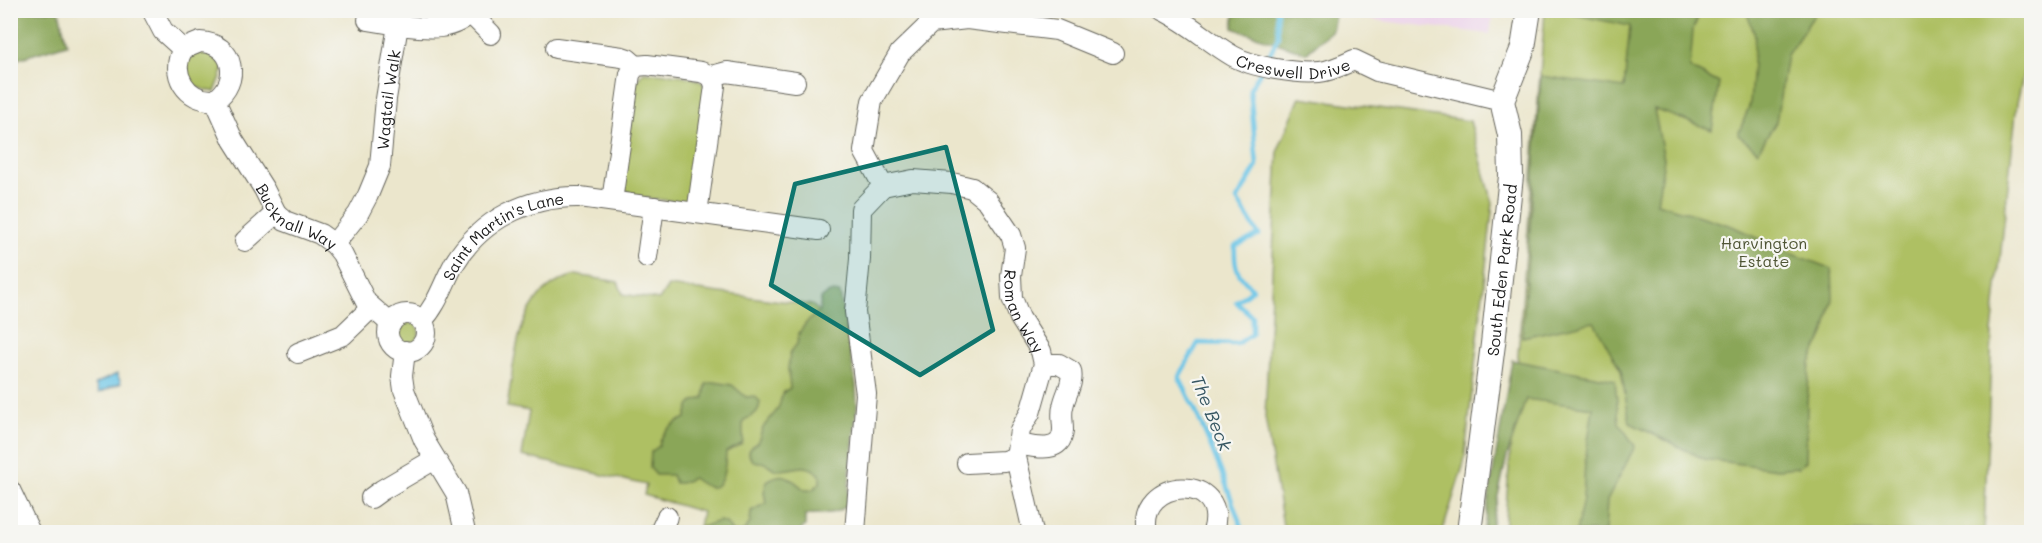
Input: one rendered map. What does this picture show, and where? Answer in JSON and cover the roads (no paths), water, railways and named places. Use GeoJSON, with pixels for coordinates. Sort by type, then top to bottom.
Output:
{"type":"FeatureCollection","features":[{"type":"Feature","properties":{"kind":"main road"},"geometry":{"type":"LineString","coordinates":[[1502,101],[1523,48],[1529,10]]}},
{"type":"Feature","properties":{"kind":"main road","name":"South Eden Park Road"},"geometry":{"type":"LineString","coordinates":[[1468,532],[1493,344],[1511,176],[1510,135],[1502,101]]}},
{"type":"Feature","properties":{"kind":"street"},"geometry":{"type":"LineString","coordinates":[[152,10],[163,31],[183,49]]}},
{"type":"Feature","properties":{"kind":"street","name":"Creswell Drive"},"geometry":{"type":"LineString","coordinates":[[1162,10],[1233,56],[1252,63],[1319,72],[1354,60],[1377,71],[1502,101]]}},
{"type":"Feature","properties":{"kind":"street"},"geometry":{"type":"LineString","coordinates":[[368,20],[425,28],[444,27],[472,12],[491,34]]}},
{"type":"Feature","properties":{"kind":"street"},"geometry":{"type":"LineString","coordinates":[[855,532],[866,394],[855,312],[860,259],[861,209],[884,186],[864,151],[872,101],[900,52],[931,23],[967,19],[1057,30],[1113,53]]}},
{"type":"Feature","properties":{"kind":"street","name":"Wagtail Walk"},"geometry":{"type":"LineString","coordinates":[[334,244],[358,214],[377,175],[382,156],[386,99],[398,25]]}},
{"type":"Feature","properties":{"kind":"street"},"geometry":{"type":"LineString","coordinates":[[225,41],[230,72],[224,93],[215,100],[196,97],[182,84],[178,65],[183,49],[200,42],[225,41]]}},
{"type":"Feature","properties":{"kind":"street"},"geometry":{"type":"LineString","coordinates":[[556,48],[622,57],[636,66]]}},
{"type":"Feature","properties":{"kind":"street"},"geometry":{"type":"LineString","coordinates":[[612,201],[630,74],[636,66],[644,64],[703,72],[712,76],[727,72],[795,82]]}},
{"type":"Feature","properties":{"kind":"street"},"geometry":{"type":"LineString","coordinates":[[697,213],[715,86],[712,76]]}},
{"type":"Feature","properties":{"kind":"street","name":"Bucknall Way"},"geometry":{"type":"LineString","coordinates":[[215,100],[233,140],[264,189],[276,213],[285,221],[320,234],[334,244],[342,254],[371,308],[391,324]]}},
{"type":"Feature","properties":{"kind":"street","name":"Roman Way"},"geometry":{"type":"LineString","coordinates":[[884,186],[913,180],[952,183],[972,188],[988,201],[1014,241],[1012,298],[1020,318],[1041,351],[1044,364],[1030,413],[1020,430],[1017,451]]}},
{"type":"Feature","properties":{"kind":"street","name":"Saint Martin's Lane"},"geometry":{"type":"LineString","coordinates":[[422,321],[435,306],[451,270],[480,233],[500,218],[524,206],[548,199],[580,197],[819,230]]}},
{"type":"Feature","properties":{"kind":"street"},"geometry":{"type":"LineString","coordinates":[[647,257],[654,207]]}},
{"type":"Feature","properties":{"kind":"street"},"geometry":{"type":"LineString","coordinates":[[245,241],[276,213]]}},
{"type":"Feature","properties":{"kind":"street"},"geometry":{"type":"LineString","coordinates":[[298,353],[343,335],[371,308]]}},
{"type":"Feature","properties":{"kind":"street"},"geometry":{"type":"LineString","coordinates":[[404,314],[415,316],[422,321],[425,329],[423,341],[414,350],[405,351],[396,347],[391,342],[388,330],[391,324],[404,314]]}},
{"type":"Feature","properties":{"kind":"street"},"geometry":{"type":"LineString","coordinates":[[405,351],[403,387],[424,440],[456,493],[465,532]]}},
{"type":"Feature","properties":{"kind":"street"},"geometry":{"type":"LineString","coordinates":[[967,464],[1004,461],[1017,451],[1054,447],[1059,442],[1062,435],[1063,406],[1071,384],[1071,371],[1059,364],[1044,364]]}},
{"type":"Feature","properties":{"kind":"street"},"geometry":{"type":"LineString","coordinates":[[1017,451],[1033,532]]}},
{"type":"Feature","properties":{"kind":"street"},"geometry":{"type":"LineString","coordinates":[[371,498],[435,459]]}},
{"type":"Feature","properties":{"kind":"street"},"geometry":{"type":"LineString","coordinates":[[1147,532],[1145,524],[1148,514],[1162,493],[1171,489],[1183,488],[1202,492],[1207,496],[1216,515],[1213,532]]}},
{"type":"Feature","properties":{"kind":"street"},"geometry":{"type":"LineString","coordinates":[[10,490],[30,532]]}},
{"type":"Feature","properties":{"kind":"water"},"geometry":{"type":"Polygon","coordinates":[[[117,374],[121,383],[99,393],[95,384],[117,374]]]}},
{"type":"Feature","properties":{"kind":"waterway","name":"The Beck"},"geometry":{"type":"LineString","coordinates":[[1266,62],[1278,37],[1277,10]]}},
{"type":"Feature","properties":{"kind":"waterway","name":"The Beck"},"geometry":{"type":"LineString","coordinates":[[1243,532],[1214,454],[1179,377],[1198,343],[1237,344],[1252,334],[1252,316],[1236,302],[1253,289],[1243,280],[1238,270],[1235,246],[1259,235],[1237,200],[1257,166],[1250,89],[1260,72]]}},
{"type":"Feature","properties":{"kind":"park label","name":"Harvington Estate"},"geometry":{"type":"Point","coordinates":[1764,251]}}]}
